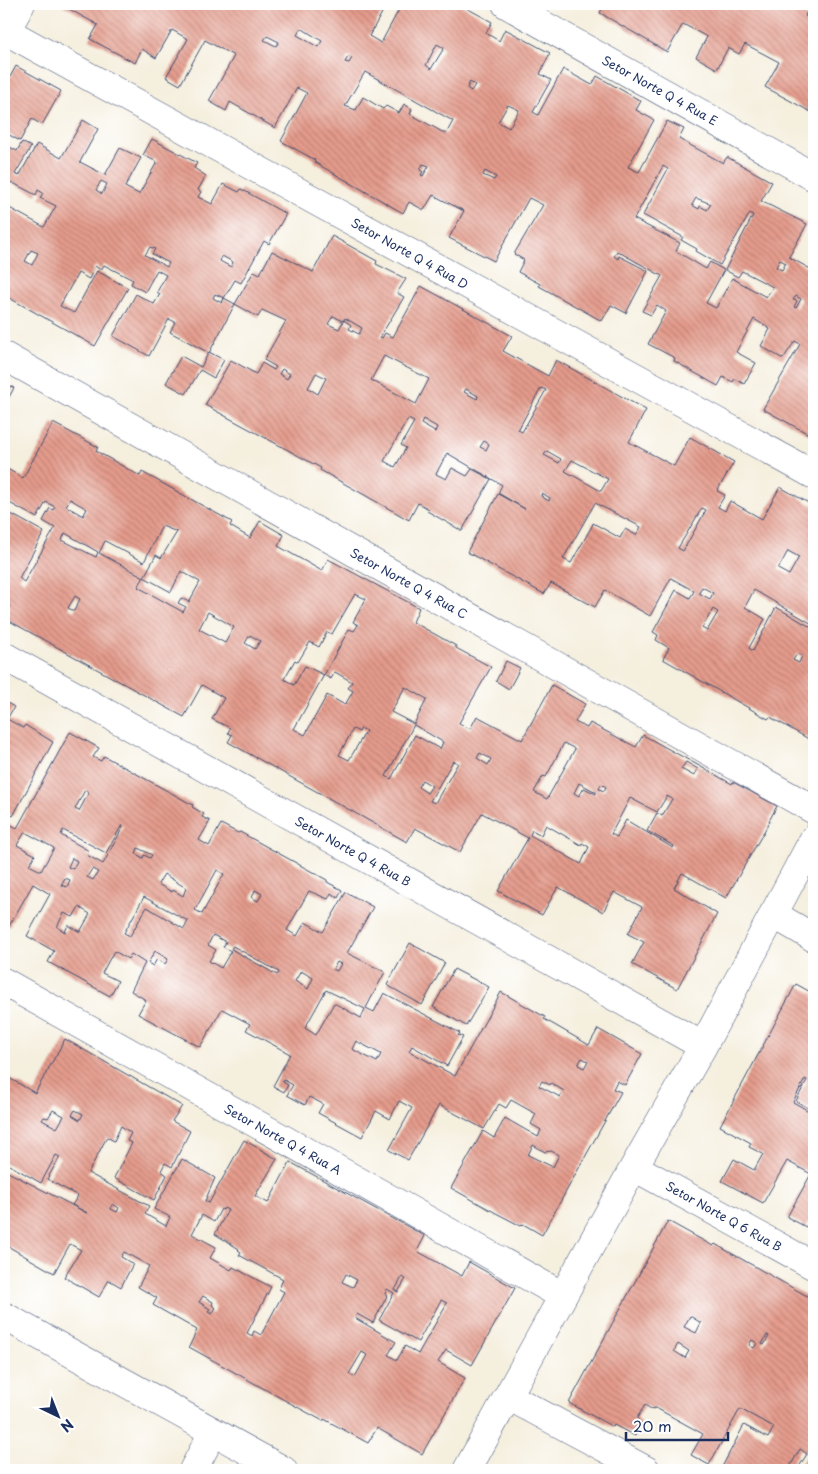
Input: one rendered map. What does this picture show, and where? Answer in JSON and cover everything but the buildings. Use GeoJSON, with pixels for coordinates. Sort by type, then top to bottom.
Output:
{"type":"FeatureCollection","features":[{"type":"Feature","properties":{"kind":"street"},"geometry":{"type":"LineString","coordinates":[[5,33],[21,4]]}},
{"type":"Feature","properties":{"kind":"street","name":"Setor Norte Q 4 Rua E"},"geometry":{"type":"LineString","coordinates":[[506,4],[814,177]]}},
{"type":"Feature","properties":{"kind":"street","name":"Setor Norte Q 4 Rua D"},"geometry":{"type":"LineString","coordinates":[[5,33],[814,475]]}},
{"type":"Feature","properties":{"kind":"street","name":"Setor Norte Q 4 Rua C"},"geometry":{"type":"LineString","coordinates":[[4,356],[814,810]]}},
{"type":"Feature","properties":{"kind":"street","name":"Setor Norte Q 4 Rua B"},"geometry":{"type":"LineString","coordinates":[[4,656],[703,1046]]}},
{"type":"Feature","properties":{"kind":"street"},"geometry":{"type":"LineString","coordinates":[[467,1470],[703,1046],[814,838]]}},
{"type":"Feature","properties":{"kind":"street"},"geometry":{"type":"LineString","coordinates":[[773,914],[814,938]]}},
{"type":"Feature","properties":{"kind":"street","name":"Setor Norte Q 4 Rua A"},"geometry":{"type":"LineString","coordinates":[[4,982],[563,1296]]}},
{"type":"Feature","properties":{"kind":"street","name":"Setor Norte Q 6 Rua B"},"geometry":{"type":"LineString","coordinates":[[634,1167],[814,1266]]}},
{"type":"Feature","properties":{"kind":"street"},"geometry":{"type":"LineString","coordinates":[[4,1316],[283,1470]]}},
{"type":"Feature","properties":{"kind":"street"},"geometry":{"type":"LineString","coordinates":[[508,1396],[646,1470]]}},
{"type":"Feature","properties":{"kind":"street"},"geometry":{"type":"LineString","coordinates":[[193,1470],[214,1432]]}}]}
